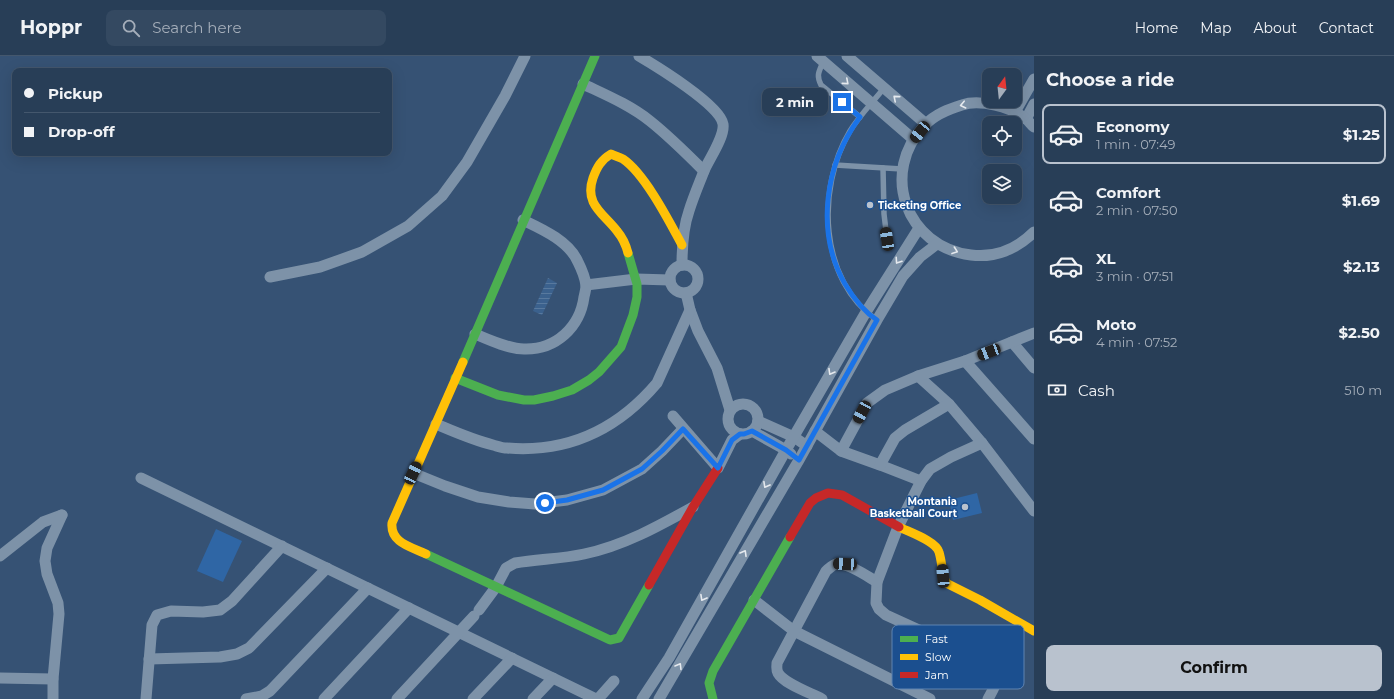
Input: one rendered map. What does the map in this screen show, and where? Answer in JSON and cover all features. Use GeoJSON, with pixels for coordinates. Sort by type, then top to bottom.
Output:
{"type":"FeatureCollection","features":[{"type":"Feature","properties":{"kind":"street"},"geometry":{"type":"LineString","coordinates":[[270,277],[320,267],[362,252],[408,226],[442,196],[467,162],[505,96],[525,56]]}},
{"type":"Feature","properties":{"kind":"street"},"geometry":{"type":"LineString","coordinates":[[594,56],[475,334],[393,520],[390,528],[392,534],[398,541],[602,637],[610,640],[616,640],[620,638],[693,507],[718,468],[732,440],[740,434],[752,431],[757,425],[757,411],[749,404],[738,404],[730,410],[728,414],[729,424],[735,432],[740,434]]}},
{"type":"Feature","properties":{"kind":"street"},"geometry":{"type":"LineString","coordinates":[[639,56],[660,68],[691,90],[719,114],[723,123],[723,130],[704,171],[688,212],[682,245],[682,265]]}},
{"type":"Feature","properties":{"kind":"street"},"geometry":{"type":"LineString","coordinates":[[847,56],[926,124]]}},
{"type":"Feature","properties":{"kind":"street"},"geometry":{"type":"LineString","coordinates":[[820,59],[913,139]]}},
{"type":"Feature","properties":{"kind":"street"},"geometry":{"type":"LineString","coordinates":[[1015,112],[1034,78]]}},
{"type":"Feature","properties":{"kind":"street"},"geometry":{"type":"LineString","coordinates":[[583,84],[615,99],[649,120],[675,142],[704,171]]}},
{"type":"Feature","properties":{"kind":"street"},"geometry":{"type":"LineString","coordinates":[[1034,128],[1026,119],[1015,112],[989,104],[966,104],[944,111],[926,124],[913,139],[906,154],[902,169],[903,190],[908,210],[919,228],[937,244],[958,253],[981,256],[1004,252],[1024,242],[1034,232]]}},
{"type":"Feature","properties":{"kind":"street"},"geometry":{"type":"LineString","coordinates":[[1026,119],[1034,104]]}},
{"type":"Feature","properties":{"kind":"street"},"geometry":{"type":"LineString","coordinates":[[455,378],[487,392],[508,398],[525,400],[549,398],[576,387],[597,374],[620,347],[633,317],[638,295],[636,279],[630,258],[620,235],[594,205],[590,195],[595,172],[605,156],[610,154],[617,155],[627,162],[642,177],[682,245]]}},
{"type":"Feature","properties":{"kind":"street"},"geometry":{"type":"LineString","coordinates":[[475,334],[501,344],[524,350],[546,346],[563,337],[574,324],[583,307],[586,285],[578,261],[565,244],[545,231],[523,220]]}},
{"type":"Feature","properties":{"kind":"street"},"geometry":{"type":"LineString","coordinates":[[643,699],[669,658],[786,450],[866,312],[919,228]]}},
{"type":"Feature","properties":{"kind":"street"},"geometry":{"type":"LineString","coordinates":[[659,699],[808,446],[877,320],[903,276],[920,257],[937,244]]}},
{"type":"Feature","properties":{"kind":"street"},"geometry":{"type":"LineString","coordinates":[[682,265],[693,268],[698,278],[698,283],[690,292],[679,293],[671,286],[670,275],[673,270],[682,265]]}},
{"type":"Feature","properties":{"kind":"street"},"geometry":{"type":"LineString","coordinates":[[586,285],[636,279],[670,280]]}},
{"type":"Feature","properties":{"kind":"street"},"geometry":{"type":"LineString","coordinates":[[685,293],[688,297],[690,310],[698,331],[717,368],[730,410]]}},
{"type":"Feature","properties":{"kind":"street"},"geometry":{"type":"LineString","coordinates":[[436,424],[470,439],[506,448],[548,448],[578,440],[610,425],[636,405],[656,383],[690,310]]}},
{"type":"Feature","properties":{"kind":"street"},"geometry":{"type":"LineString","coordinates":[[841,451],[867,403],[885,390],[918,376],[965,361],[1034,333]]}},
{"type":"Feature","properties":{"kind":"street"},"geometry":{"type":"LineString","coordinates":[[1012,342],[1034,368]]}},
{"type":"Feature","properties":{"kind":"street"},"geometry":{"type":"LineString","coordinates":[[965,361],[1034,439]]}},
{"type":"Feature","properties":{"kind":"street"},"geometry":{"type":"LineString","coordinates":[[918,376],[949,404],[982,443],[1034,511]]}},
{"type":"Feature","properties":{"kind":"street"},"geometry":{"type":"LineString","coordinates":[[880,465],[895,438],[905,430],[949,404]]}},
{"type":"Feature","properties":{"kind":"street"},"geometry":{"type":"LineString","coordinates":[[672,416],[718,468]]}},
{"type":"Feature","properties":{"kind":"street"},"geometry":{"type":"LineString","coordinates":[[758,422],[794,437],[808,446]]}},
{"type":"Feature","properties":{"kind":"street"},"geometry":{"type":"LineString","coordinates":[[413,473],[458,491],[478,497],[535,504],[567,500],[603,490],[642,469],[683,429]]}},
{"type":"Feature","properties":{"kind":"street"},"geometry":{"type":"LineString","coordinates":[[752,431],[786,450],[799,460]]}},
{"type":"Feature","properties":{"kind":"street"},"geometry":{"type":"LineString","coordinates":[[816,431],[841,451],[921,481]]}},
{"type":"Feature","properties":{"kind":"street"},"geometry":{"type":"LineString","coordinates":[[908,625],[886,615],[879,609],[876,603],[877,582],[898,527],[921,481],[930,469],[951,457],[982,443]]}},
{"type":"Feature","properties":{"kind":"street"},"geometry":{"type":"LineString","coordinates":[[141,478],[597,699],[614,681]]}},
{"type":"Feature","properties":{"kind":"street"},"geometry":{"type":"LineString","coordinates":[[713,699],[709,683],[713,672],[810,503],[816,498],[828,493],[842,495],[898,527],[932,543],[939,550],[943,576],[946,583],[980,600],[1024,625]]}},
{"type":"Feature","properties":{"kind":"street"},"geometry":{"type":"LineString","coordinates":[[397,699],[477,613],[496,587],[506,568],[515,563],[586,554],[616,545],[660,525],[693,507]]}},
{"type":"Feature","properties":{"kind":"street"},"geometry":{"type":"LineString","coordinates":[[0,556],[43,522],[62,515],[47,548],[45,561],[47,574],[58,603],[59,614],[53,679],[53,699]]}},
{"type":"Feature","properties":{"kind":"street"},"geometry":{"type":"LineString","coordinates":[[146,699],[152,625],[157,615],[171,611],[203,612],[220,610],[232,601],[282,546]]}},
{"type":"Feature","properties":{"kind":"street"},"geometry":{"type":"LineString","coordinates":[[822,699],[786,681],[776,669],[778,663],[794,630],[826,572],[831,566],[836,564],[845,564],[877,582]]}},
{"type":"Feature","properties":{"kind":"street"},"geometry":{"type":"LineString","coordinates":[[149,659],[220,657],[237,654],[249,648],[327,568]]}},
{"type":"Feature","properties":{"kind":"street"},"geometry":{"type":"LineString","coordinates":[[246,699],[262,696],[270,691],[368,588]]}},
{"type":"Feature","properties":{"kind":"street"},"geometry":{"type":"LineString","coordinates":[[754,600],[794,630],[892,680]]}},
{"type":"Feature","properties":{"kind":"street"},"geometry":{"type":"LineString","coordinates":[[324,699],[409,608]]}},
{"type":"Feature","properties":{"kind":"street"},"geometry":{"type":"LineString","coordinates":[[1024,625],[1034,631]]}},
{"type":"Feature","properties":{"kind":"street"},"geometry":{"type":"LineString","coordinates":[[473,699],[512,658]]}},
{"type":"Feature","properties":{"kind":"street"},"geometry":{"type":"LineString","coordinates":[[0,678],[53,679]]}},
{"type":"Feature","properties":{"kind":"street"},"geometry":{"type":"LineString","coordinates":[[533,699],[553,678]]}},
{"type":"Feature","properties":{"kind":"street"},"geometry":{"type":"LineString","coordinates":[[910,689],[930,699]]}},
{"type":"Feature","properties":{"kind":"street"},"geometry":{"type":"LineString","coordinates":[[988,699],[993,689]]}},
{"type":"Feature","properties":{"kind":"lane"},"geometry":{"type":"LineString","coordinates":[[820,59],[818,78],[821,85],[860,117]]}},
{"type":"Feature","properties":{"kind":"lane"},"geometry":{"type":"LineString","coordinates":[[877,320],[866,312],[852,296],[844,282],[833,254],[827,215],[829,190],[835,165],[850,131],[884,88]]}},
{"type":"Feature","properties":{"kind":"lane"},"geometry":{"type":"LineString","coordinates":[[835,165],[902,169]]}},
{"type":"Feature","properties":{"kind":"lane"},"geometry":{"type":"LineString","coordinates":[[883,168],[887,239]]}},
{"type":"Feature","properties":{"kind":"shaded area"},"geometry":{"type":"Polygon","coordinates":[[[548,278],[557,283],[542,315],[533,311],[548,278]]]}},
{"type":"Feature","properties":{"kind":"shaded area","name":"Montania Basketball Court"},"geometry":{"type":"Polygon","coordinates":[[[977,493],[982,513],[953,520],[949,500],[977,493]]]}},
{"type":"Feature","properties":{"kind":"shaded area"},"geometry":{"type":"Polygon","coordinates":[[[216,529],[242,541],[223,582],[197,571],[216,529]]]}},
{"type":"Feature","properties":{"kind":"traffic: fast"},"geometry":{"type":"LineString","coordinates":[[463,362],[595,56]]}},
{"type":"Feature","properties":{"kind":"traffic: fast"},"geometry":{"type":"LineString","coordinates":[[455,378],[498,395],[524,400],[534,400],[553,396],[572,390],[589,380],[599,372],[621,347],[633,315],[637,297],[637,284],[628,253]]}},
{"type":"Feature","properties":{"kind":"traffic: fast"},"geometry":{"type":"LineString","coordinates":[[713,699],[709,683],[713,671],[790,537]]}},
{"type":"Feature","properties":{"kind":"traffic: fast"},"geometry":{"type":"LineString","coordinates":[[426,554],[610,640],[619,638],[649,585]]}},
{"type":"Feature","properties":{"kind":"traffic: slow"},"geometry":{"type":"LineString","coordinates":[[628,253],[621,236],[596,208],[591,195],[591,187],[596,170],[602,161],[611,154],[623,159],[640,175],[656,199],[682,245]]}},
{"type":"Feature","properties":{"kind":"traffic: slow"},"geometry":{"type":"LineString","coordinates":[[426,554],[398,540],[392,530],[392,523],[463,362]]}},
{"type":"Feature","properties":{"kind":"traffic: slow"},"geometry":{"type":"LineString","coordinates":[[899,527],[928,541],[937,548],[946,583],[980,600],[1024,625]]}},
{"type":"Feature","properties":{"kind":"traffic: slow"},"geometry":{"type":"LineString","coordinates":[[1024,625],[1034,631]]}},
{"type":"Feature","properties":{"kind":"traffic: jam"},"geometry":{"type":"LineString","coordinates":[[649,585],[693,507],[718,468]]}},
{"type":"Feature","properties":{"kind":"traffic: jam"},"geometry":{"type":"LineString","coordinates":[[790,537],[810,503],[816,498],[828,493],[842,495],[899,527]]}},
{"type":"Feature","properties":{"kind":"place","name":"Ticketing Office"},"geometry":{"type":"Point","coordinates":[870,205]}},
{"type":"Feature","properties":{"kind":"place","name":"Montania Basketball Court"},"geometry":{"type":"Point","coordinates":[965,507]}},
{"type":"Feature","properties":{"kind":"route"},"geometry":{"type":"LineString","coordinates":[[545,503],[567,500],[603,490],[642,469],[683,429],[718,468],[732,440],[740,434],[752,431],[786,450],[799,460],[877,320],[866,312],[852,296],[841,276],[833,254],[827,222],[829,190],[835,165],[850,131],[860,117],[842,102]]}}]}
